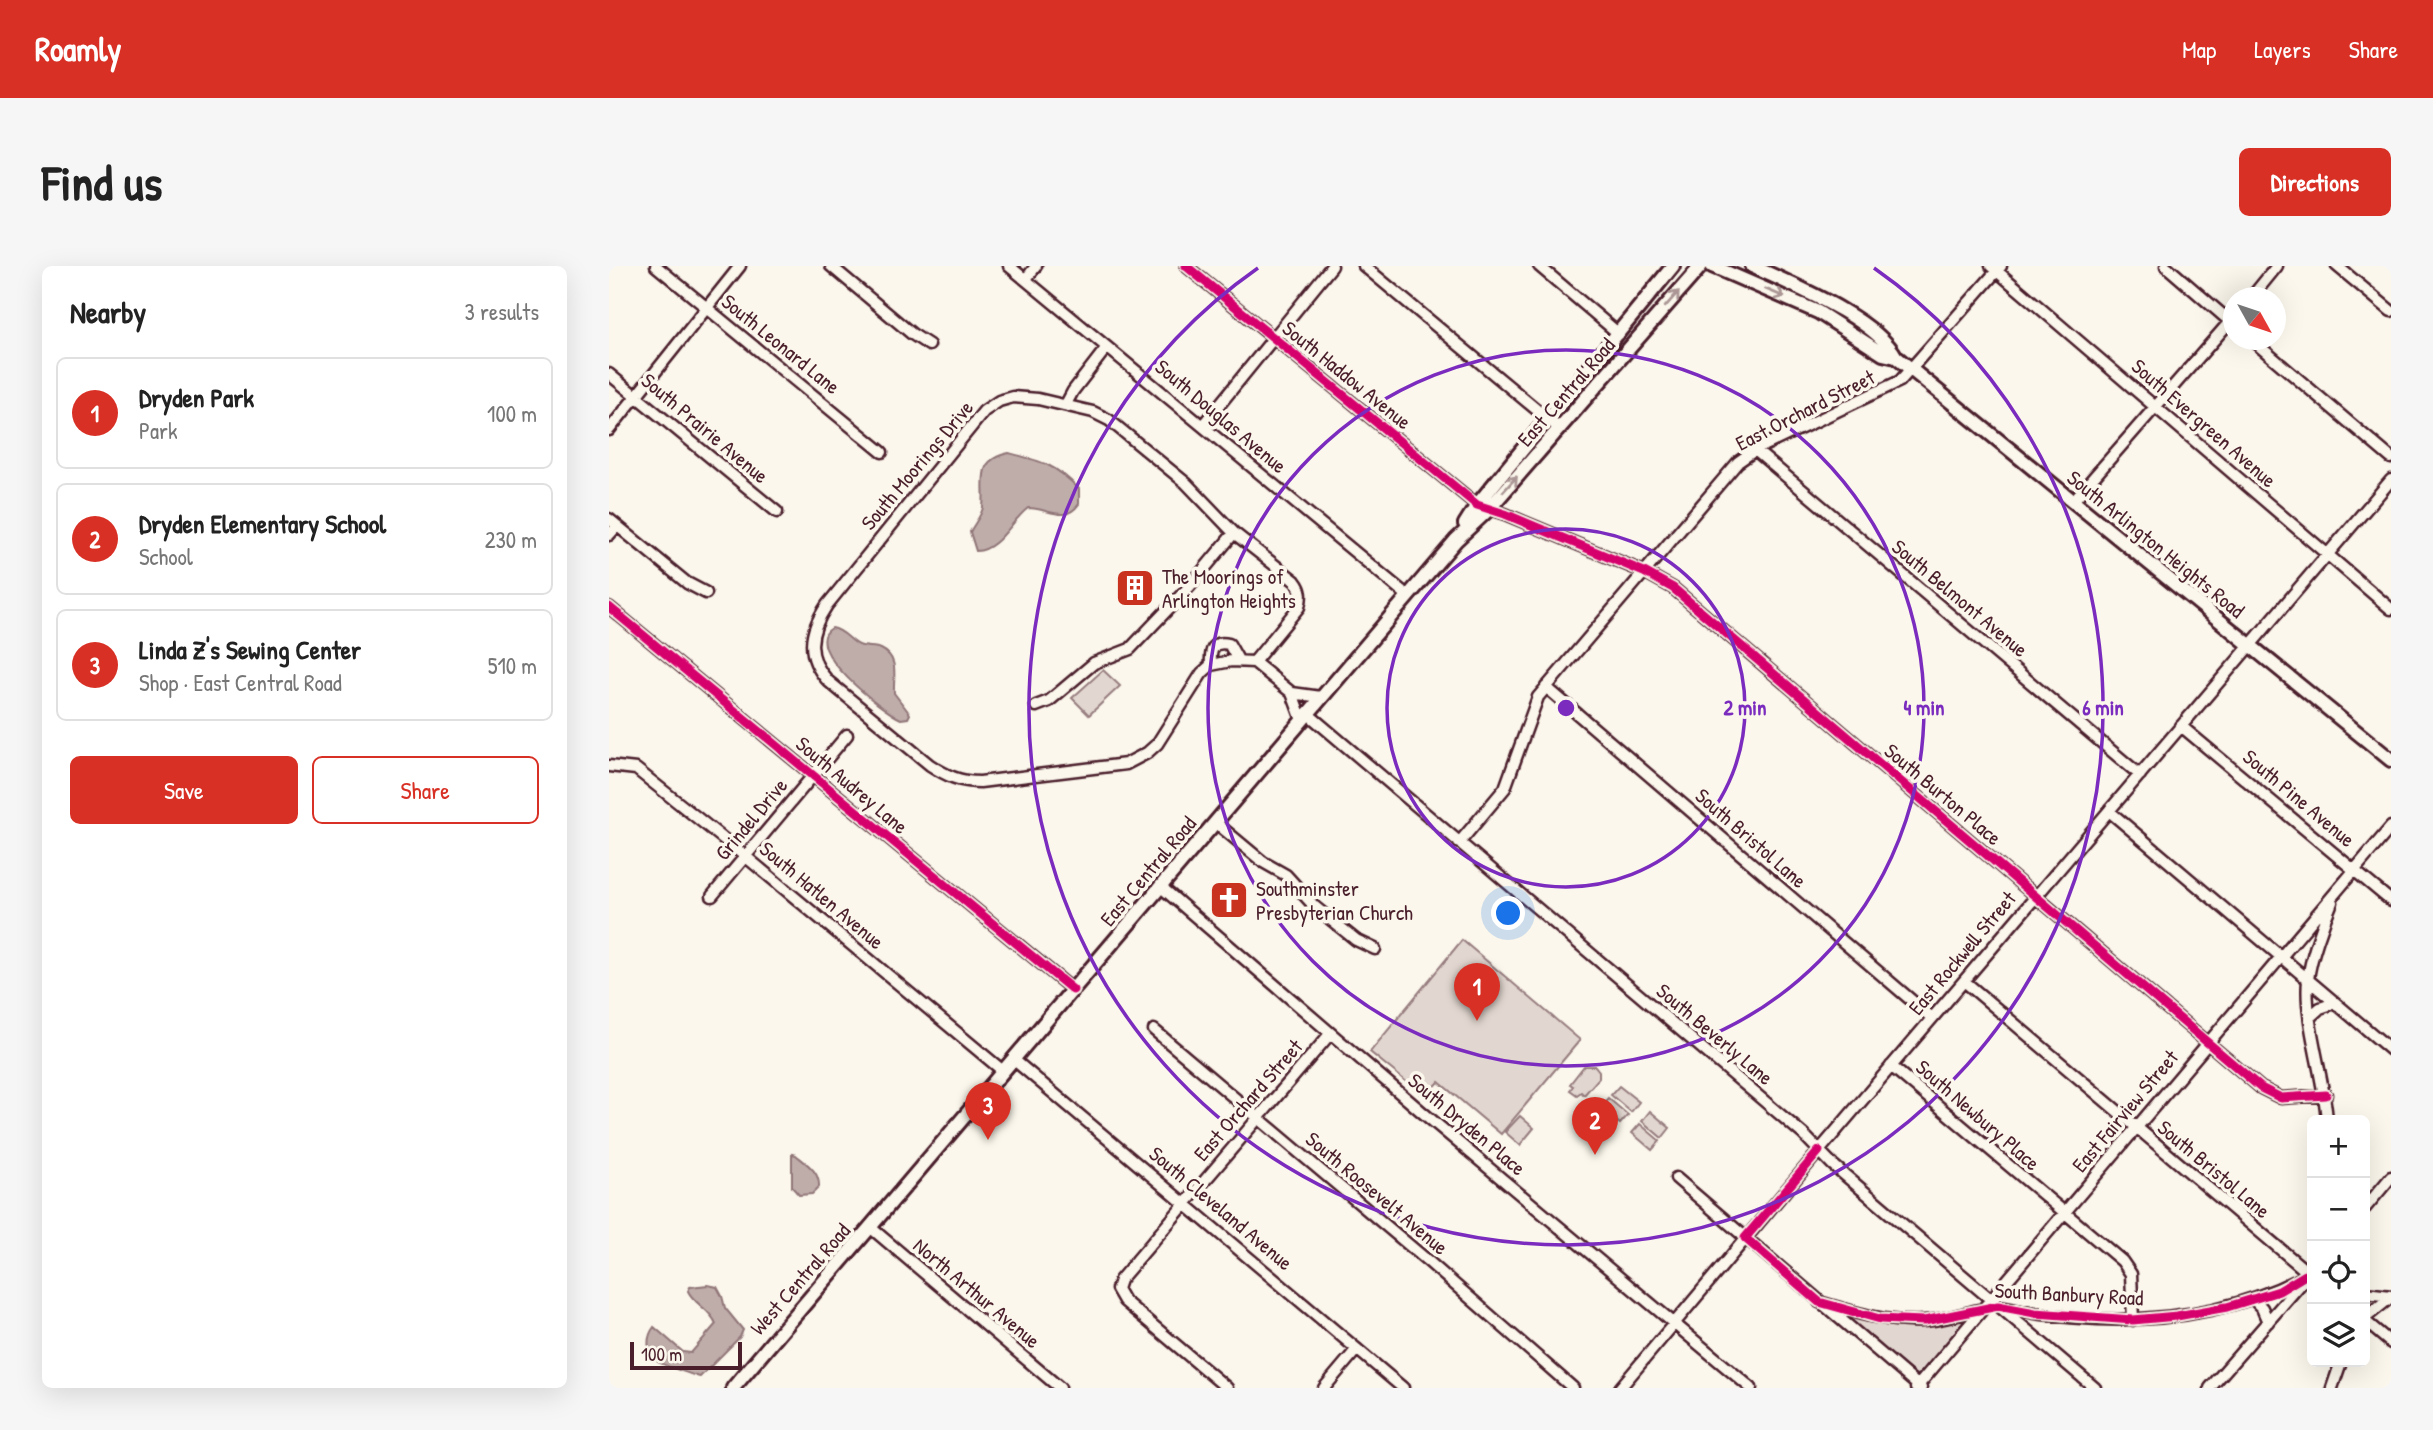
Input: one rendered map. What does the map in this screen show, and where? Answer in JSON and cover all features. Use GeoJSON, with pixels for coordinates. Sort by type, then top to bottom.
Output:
{"type":"FeatureCollection","features":[{"type":"Feature","properties":{"kind":"main road","name":"East Central Road"},"geometry":{"type":"LineString","coordinates":[[870,1227],[1456,540],[1548,419],[1673,266]]}},
{"type":"Feature","properties":{"kind":"main road","name":"East Central Road"},"geometry":{"type":"LineString","coordinates":[[1482,507],[1560,429],[1701,266]]}},
{"type":"Feature","properties":{"kind":"main road","name":"South Arlington Heights Road"},"geometry":{"type":"LineString","coordinates":[[1713,266],[1818,312],[1883,354],[1896,357]]}},
{"type":"Feature","properties":{"kind":"main road","name":"South Arlington Heights Road"},"geometry":{"type":"LineString","coordinates":[[1752,266],[1828,302],[1889,344],[1896,357],[2391,761]]}},
{"type":"Feature","properties":{"kind":"main road","name":"West Central Road"},"geometry":{"type":"LineString","coordinates":[[733,1388],[870,1227]]}},
{"type":"Feature","properties":{"kind":"street","name":"South Leonard Lane"},"geometry":{"type":"LineString","coordinates":[[656,266],[882,452]]}},
{"type":"Feature","properties":{"kind":"street"},"geometry":{"type":"LineString","coordinates":[[609,430],[740,266]]}},
{"type":"Feature","properties":{"kind":"street"},"geometry":{"type":"LineString","coordinates":[[831,266],[912,334],[929,345]]}},
{"type":"Feature","properties":{"kind":"street","name":"South Douglas Avenue"},"geometry":{"type":"LineString","coordinates":[[1010,266],[1408,596]]}},
{"type":"Feature","properties":{"kind":"street"},"geometry":{"type":"LineString","coordinates":[[1026,279],[1036,266]]}},
{"type":"Feature","properties":{"kind":"street","name":"South Haddow Avenue"},"geometry":{"type":"LineString","coordinates":[[1186,266],[1482,507]]}},
{"type":"Feature","properties":{"kind":"street"},"geometry":{"type":"LineString","coordinates":[[1203,425],[1332,266]]}},
{"type":"Feature","properties":{"kind":"street"},"geometry":{"type":"LineString","coordinates":[[1364,266],[1560,429]]}},
{"type":"Feature","properties":{"kind":"street"},"geometry":{"type":"LineString","coordinates":[[1539,266],[1619,334]]}},
{"type":"Feature","properties":{"kind":"street"},"geometry":{"type":"LineString","coordinates":[[2167,266],[2223,313]]}},
{"type":"Feature","properties":{"kind":"street"},"geometry":{"type":"LineString","coordinates":[[2260,287],[2277,266]]}},
{"type":"Feature","properties":{"kind":"street"},"geometry":{"type":"LineString","coordinates":[[2337,266],[2391,311]]}},
{"type":"Feature","properties":{"kind":"street","name":"East Orchard Street"},"geometry":{"type":"LineString","coordinates":[[1459,843],[1505,788],[1513,772],[1533,707],[1546,687],[1738,462],[1755,450],[1900,381],[1996,268]]}},
{"type":"Feature","properties":{"kind":"street","name":"South Evergreen Avenue"},"geometry":{"type":"LineString","coordinates":[[1996,268],[2391,609]]}},
{"type":"Feature","properties":{"kind":"street"},"geometry":{"type":"LineString","coordinates":[[2073,501],[2223,332]]}},
{"type":"Feature","properties":{"kind":"street"},"geometry":{"type":"LineString","coordinates":[[1066,404],[1107,347]]}},
{"type":"Feature","properties":{"kind":"street"},"geometry":{"type":"LineString","coordinates":[[2264,350],[2391,458]]}},
{"type":"Feature","properties":{"kind":"street","name":"South Prairie Avenue"},"geometry":{"type":"LineString","coordinates":[[609,374],[777,512]]}},
{"type":"Feature","properties":{"kind":"street","name":"South Moorings Drive"},"geometry":{"type":"LineString","coordinates":[[1238,660],[1229,644],[1222,642],[1214,645],[1210,651],[1211,665],[1197,681],[1164,736],[1147,753],[1114,767],[980,782],[962,781],[949,777],[930,765],[817,670],[812,651],[813,628],[827,605],[985,411],[999,401],[1013,397],[1066,404],[1109,420],[1186,483],[1234,533],[1285,572],[1300,588],[1302,597],[1299,607],[1254,662]]}},
{"type":"Feature","properties":{"kind":"street","name":"South Belmont Avenue"},"geometry":{"type":"LineString","coordinates":[[1755,450],[2140,775]]}},
{"type":"Feature","properties":{"kind":"street","name":"East Rockwell Street"},"geometry":{"type":"LineString","coordinates":[[1619,1388],[2391,480]]}},
{"type":"Feature","properties":{"kind":"street","name":"South Burton Place"},"geometry":{"type":"LineString","coordinates":[[1482,507],[1644,572],[1673,588],[2271,1094],[2281,1098],[2326,1095]]}},
{"type":"Feature","properties":{"kind":"street"},"geometry":{"type":"LineString","coordinates":[[609,535],[613,522],[687,583],[706,593]]}},
{"type":"Feature","properties":{"kind":"street"},"geometry":{"type":"LineString","coordinates":[[1036,706],[1049,701],[1094,663],[1130,649],[1190,586],[1234,533]]}},
{"type":"Feature","properties":{"kind":"street","name":"South Audrey Lane"},"geometry":{"type":"LineString","coordinates":[[609,607],[1073,989]]}},
{"type":"Feature","properties":{"kind":"street"},"geometry":{"type":"LineString","coordinates":[[1211,665],[1238,660],[1254,662],[1292,693],[1304,717]]}},
{"type":"Feature","properties":{"kind":"street","name":"South Bristol Lane"},"geometry":{"type":"LineString","coordinates":[[1546,687],[1932,1018]]}},
{"type":"Feature","properties":{"kind":"street"},"geometry":{"type":"LineString","coordinates":[[1292,693],[1321,697]]}},
{"type":"Feature","properties":{"kind":"street","name":"South Beverly Lane"},"geometry":{"type":"LineString","coordinates":[[1304,717],[1459,843],[1803,1134],[1819,1151],[2095,1388]]}},
{"type":"Feature","properties":{"kind":"street","name":"South Pine Avenue"},"geometry":{"type":"LineString","coordinates":[[2181,726],[2391,901]]}},
{"type":"Feature","properties":{"kind":"street","name":"Grindel Drive"},"geometry":{"type":"LineString","coordinates":[[712,897],[847,735]]}},
{"type":"Feature","properties":{"kind":"street","name":"South Hatlen Avenue"},"geometry":{"type":"LineString","coordinates":[[609,766],[636,769],[1003,1071]]}},
{"type":"Feature","properties":{"kind":"street"},"geometry":{"type":"LineString","coordinates":[[2109,811],[2391,1050]]}},
{"type":"Feature","properties":{"kind":"street"},"geometry":{"type":"LineString","coordinates":[[1215,822],[1263,862],[1286,875],[1315,907],[1356,940],[1375,949]]}},
{"type":"Feature","properties":{"kind":"street","name":"East Fairview Street"},"geometry":{"type":"LineString","coordinates":[[1994,1303],[2064,1213],[2391,827]]}},
{"type":"Feature","properties":{"kind":"street","name":"South Dryden Place"},"geometry":{"type":"LineString","coordinates":[[1160,886],[1330,1034],[1751,1388]]}},
{"type":"Feature","properties":{"kind":"street"},"geometry":{"type":"LineString","coordinates":[[2327,1115],[2326,1095],[2310,1017],[2308,980],[2325,919],[2338,890]]}},
{"type":"Feature","properties":{"kind":"street","name":"South Bristol Lane"},"geometry":{"type":"LineString","coordinates":[[1964,981],[2307,1270]]}},
{"type":"Feature","properties":{"kind":"street"},"geometry":{"type":"LineString","coordinates":[[2310,1017],[2320,1008],[2335,1003]]}},
{"type":"Feature","properties":{"kind":"street","name":"South Roosevelt Avenue"},"geometry":{"type":"LineString","coordinates":[[1154,1030],[1573,1388]]}},
{"type":"Feature","properties":{"kind":"street","name":"East Orchard Street"},"geometry":{"type":"LineString","coordinates":[[1227,1388],[1124,1301],[1117,1289],[1120,1280],[1185,1202],[1330,1034]]}},
{"type":"Feature","properties":{"kind":"street","name":"South Cleveland Avenue"},"geometry":{"type":"LineString","coordinates":[[1013,1059],[1403,1388]]}},
{"type":"Feature","properties":{"kind":"street","name":"South Newbury Place"},"geometry":{"type":"LineString","coordinates":[[1891,1066],[2127,1267],[2131,1274],[2133,1320]]}},
{"type":"Feature","properties":{"kind":"street"},"geometry":{"type":"LineString","coordinates":[[2370,1203],[2391,1177]]}},
{"type":"Feature","properties":{"kind":"street"},"geometry":{"type":"LineString","coordinates":[[1676,1178],[1919,1387],[1983,1309]]}},
{"type":"Feature","properties":{"kind":"street","name":"North Arthur Avenue"},"geometry":{"type":"LineString","coordinates":[[870,1227],[1060,1388]]}},
{"type":"Feature","properties":{"kind":"street","name":"South Banbury Road"},"geometry":{"type":"LineString","coordinates":[[1819,1302],[1880,1319],[1900,1321],[1924,1321],[1983,1309],[1994,1303],[2034,1313],[2133,1320],[2197,1313],[2279,1291],[2307,1277]]}},
{"type":"Feature","properties":{"kind":"street"},"geometry":{"type":"LineString","coordinates":[[2210,1388],[2307,1279]]}},
{"type":"Feature","properties":{"kind":"street"},"geometry":{"type":"LineString","coordinates":[[2370,1294],[2391,1296]]}},
{"type":"Feature","properties":{"kind":"street"},"geometry":{"type":"LineString","coordinates":[[2370,1315],[2391,1296]]}},
{"type":"Feature","properties":{"kind":"street"},"geometry":{"type":"LineString","coordinates":[[2253,1299],[2262,1308],[2267,1322]]}},
{"type":"Feature","properties":{"kind":"street"},"geometry":{"type":"LineString","coordinates":[[2025,1329],[2034,1313]]}},
{"type":"Feature","properties":{"kind":"street"},"geometry":{"type":"LineString","coordinates":[[2370,1324],[2391,1343]]}},
{"type":"Feature","properties":{"kind":"street"},"geometry":{"type":"LineString","coordinates":[[1324,1388],[1357,1349]]}},
{"type":"Feature","properties":{"kind":"street"},"geometry":{"type":"LineString","coordinates":[[2332,1388],[2339,1367]]}},
{"type":"Feature","properties":{"kind":"shaded area"},"geometry":{"type":"Polygon","coordinates":[[[1009,453],[1039,461],[1062,474],[1079,489],[1079,504],[1074,510],[1062,514],[1028,508],[998,541],[984,550],[976,551],[970,532],[982,510],[986,467],[998,456],[1009,453]]]}},
{"type":"Feature","properties":{"kind":"shaded area"},"geometry":{"type":"Polygon","coordinates":[[[832,628],[859,645],[881,649],[891,657],[894,693],[910,714],[908,718],[901,719],[892,714],[847,678],[826,649],[825,637],[832,628]]]}},
{"type":"Feature","properties":{"kind":"shaded area"},"geometry":{"type":"Polygon","coordinates":[[[1103,670],[1120,686],[1089,715],[1072,698],[1103,670]]]}},
{"type":"Feature","properties":{"kind":"shaded area"},"geometry":{"type":"Polygon","coordinates":[[[1462,940],[1580,1040],[1501,1134],[1439,1082],[1425,1097],[1370,1052],[1462,940]]]}},
{"type":"Feature","properties":{"kind":"shaded area"},"geometry":{"type":"Polygon","coordinates":[[[1584,1066],[1595,1066],[1599,1071],[1599,1078],[1584,1095],[1581,1092],[1577,1095],[1570,1090],[1573,1086],[1570,1084],[1584,1066]]]}},
{"type":"Feature","properties":{"kind":"shaded area"},"geometry":{"type":"Polygon","coordinates":[[[1619,1086],[1639,1102],[1631,1112],[1611,1095],[1619,1086]]]}},
{"type":"Feature","properties":{"kind":"shaded area"},"geometry":{"type":"Polygon","coordinates":[[[1608,1098],[1628,1115],[1620,1124],[1600,1107],[1608,1098]]]}},
{"type":"Feature","properties":{"kind":"shaded area"},"geometry":{"type":"Polygon","coordinates":[[[1650,1111],[1670,1128],[1662,1138],[1642,1121],[1650,1111]]]}},
{"type":"Feature","properties":{"kind":"shaded area"},"geometry":{"type":"Polygon","coordinates":[[[1520,1116],[1534,1128],[1520,1145],[1505,1132],[1520,1116]]]}},
{"type":"Feature","properties":{"kind":"shaded area"},"geometry":{"type":"Polygon","coordinates":[[[1640,1124],[1660,1141],[1652,1150],[1632,1133],[1640,1124]]]}},
{"type":"Feature","properties":{"kind":"shaded area"},"geometry":{"type":"Polygon","coordinates":[[[792,1154],[808,1165],[817,1177],[819,1187],[812,1194],[799,1195],[792,1187],[792,1154]]]}},
{"type":"Feature","properties":{"kind":"shaded area"},"geometry":{"type":"Polygon","coordinates":[[[690,1287],[717,1287],[725,1308],[743,1330],[740,1337],[700,1377],[658,1362],[651,1355],[649,1340],[654,1327],[683,1352],[691,1353],[716,1324],[688,1291],[690,1287]]]}},
{"type":"Feature","properties":{"kind":"shaded area"},"geometry":{"type":"Polygon","coordinates":[[[1848,1317],[1917,1328],[1967,1318],[1920,1374],[1916,1375],[1848,1320],[1848,1317]]]}},
{"type":"Feature","properties":{"kind":"cycle path"},"geometry":{"type":"LineString","coordinates":[[1186,266],[1477,505],[1644,572],[1673,588],[2261,1088],[2281,1098],[2326,1095]]}},
{"type":"Feature","properties":{"kind":"cycle path"},"geometry":{"type":"LineString","coordinates":[[609,607],[1073,990]]}},
{"type":"Feature","properties":{"kind":"cycle path"},"geometry":{"type":"LineString","coordinates":[[1819,1151],[1745,1238],[1819,1302],[1880,1319],[1924,1321],[1998,1306],[2035,1313],[2133,1320],[2177,1316],[2227,1307],[2279,1291],[2307,1274]]}},
{"type":"Feature","properties":{"kind":"place","name":"The Moorings of Arlington Heights"},"geometry":{"type":"Point","coordinates":[1135,588]}},
{"type":"Feature","properties":{"kind":"place","name":"Southminster Presbyterian Church"},"geometry":{"type":"Point","coordinates":[1229,900]}},
{"type":"Feature","properties":{"kind":"place","name":"Dryden Park"},"geometry":{"type":"Point","coordinates":[1477,1021]}},
{"type":"Feature","properties":{"kind":"place","name":"Linda Z's Sewing Center"},"geometry":{"type":"Point","coordinates":[988,1140]}},
{"type":"Feature","properties":{"kind":"place","name":"Dryden Elementary School"},"geometry":{"type":"Point","coordinates":[1595,1155]}}]}
